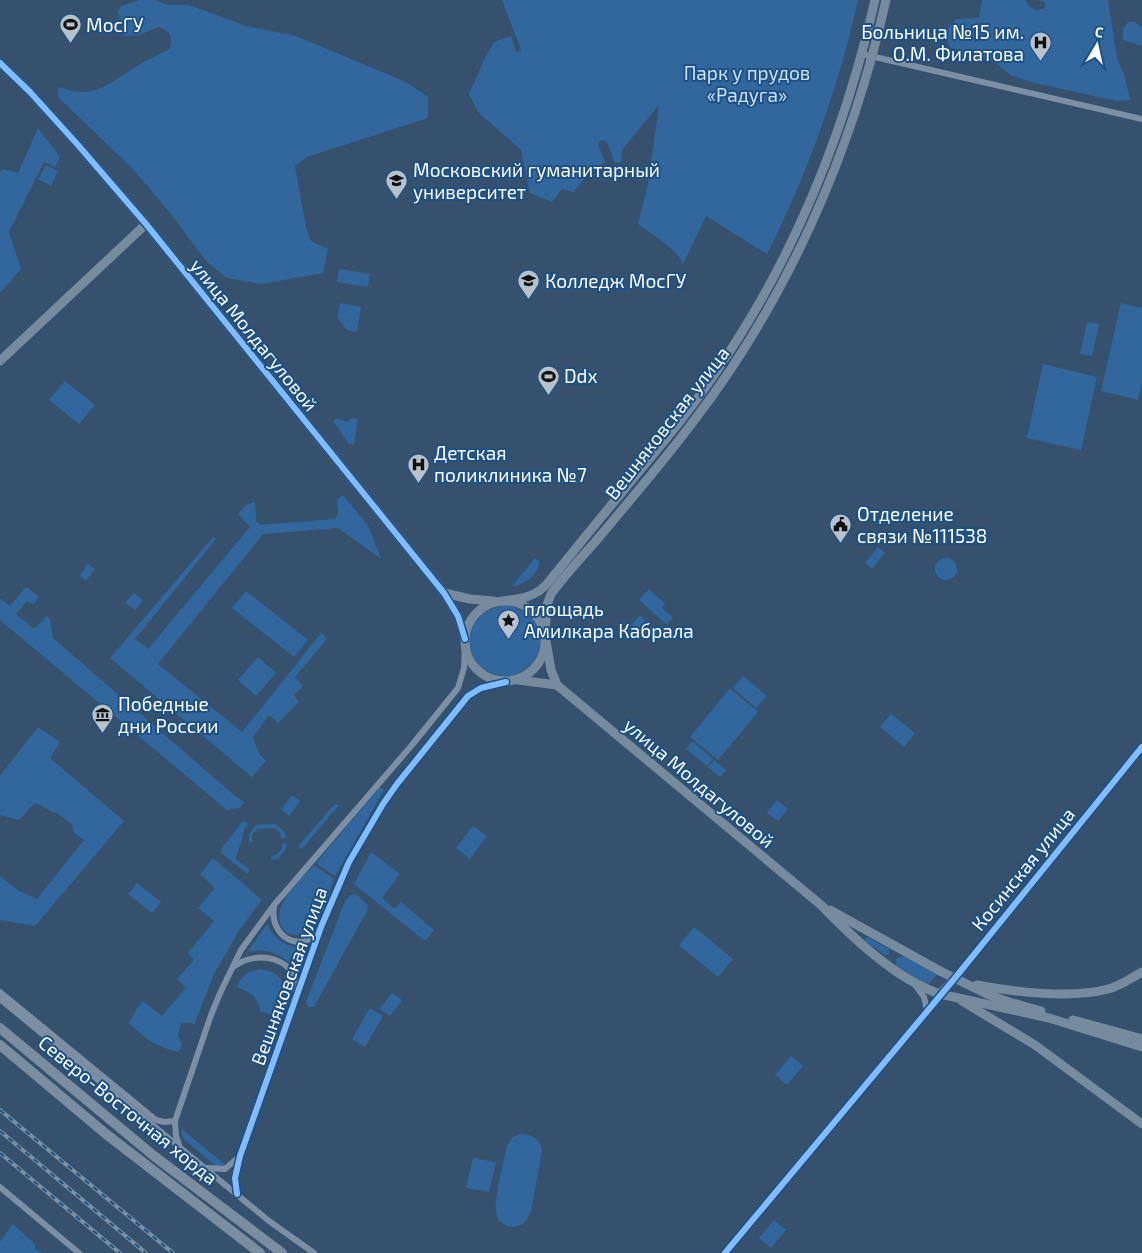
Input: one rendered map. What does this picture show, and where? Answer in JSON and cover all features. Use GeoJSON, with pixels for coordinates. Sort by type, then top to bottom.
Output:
{"type":"FeatureCollection","features":[{"type":"Feature","properties":{"kind":"main road","name":"Вешняковская улица"},"geometry":{"type":"LineString","coordinates":[[500,602],[530,596],[543,588],[666,439],[697,399],[726,356],[780,266],[828,156],[862,54],[875,0]]}},
{"type":"Feature","properties":{"kind":"main road","name":"Вешняковская улица"},"geometry":{"type":"LineString","coordinates":[[545,637],[546,611],[551,594],[705,406],[733,367],[791,269],[839,159],[862,94],[873,57],[886,0]]}},
{"type":"Feature","properties":{"kind":"main road","name":"улица Молдагуловой"},"geometry":{"type":"LineString","coordinates":[[0,63],[30,92],[146,224],[444,593],[458,616],[465,643]]}},
{"type":"Feature","properties":{"kind":"main road"},"geometry":{"type":"LineString","coordinates":[[0,360],[146,224]]}},
{"type":"Feature","properties":{"kind":"main road"},"geometry":{"type":"LineString","coordinates":[[444,593],[470,599],[500,602],[523,606],[533,612],[539,619],[545,637],[551,670],[557,685],[495,680],[482,675],[468,659],[465,643],[468,625],[472,617],[480,609],[500,602]]}},
{"type":"Feature","properties":{"kind":"main road"},"geometry":{"type":"LineString","coordinates":[[511,681],[531,672],[538,665],[544,654],[545,637]]}},
{"type":"Feature","properties":{"kind":"main road","name":"улица Молдагуловой"},"geometry":{"type":"LineString","coordinates":[[557,685],[821,905],[856,939],[914,984],[940,994],[1049,1018],[1142,1047]]}},
{"type":"Feature","properties":{"kind":"main road","name":"улица Молдагуловой"},"geometry":{"type":"LineString","coordinates":[[821,905],[954,978],[1009,1002],[1142,1039]]}},
{"type":"Feature","properties":{"kind":"main road"},"geometry":{"type":"LineString","coordinates":[[856,939],[857,932],[864,929]]}},
{"type":"Feature","properties":{"kind":"main road"},"geometry":{"type":"LineString","coordinates":[[966,983],[1000,989],[1072,994],[1110,989],[1142,972]]}},
{"type":"Feature","properties":{"kind":"main road","name":"Косинская улица"},"geometry":{"type":"LineString","coordinates":[[940,994],[954,978]]}},
{"type":"Feature","properties":{"kind":"main road"},"geometry":{"type":"LineString","coordinates":[[955,997],[1035,1045],[1142,1124]]}},
{"type":"Feature","properties":{"kind":"main road","name":"Северо-Восточная хорда"},"geometry":{"type":"LineString","coordinates":[[0,1028],[154,1156],[282,1253]]}},
{"type":"Feature","properties":{"kind":"main road","name":"Северо-Восточная хорда"},"geometry":{"type":"LineString","coordinates":[[0,1045],[106,1134],[260,1253]]}},
{"type":"Feature","properties":{"kind":"street"},"geometry":{"type":"LineString","coordinates":[[862,54],[1142,120]]}},
{"type":"Feature","properties":{"kind":"street"},"geometry":{"type":"LineString","coordinates":[[851,90],[854,87],[858,87],[862,94]]}},
{"type":"Feature","properties":{"kind":"street"},"geometry":{"type":"LineString","coordinates":[[697,399],[696,403],[698,406],[702,408],[705,406]]}},
{"type":"Feature","properties":{"kind":"street"},"geometry":{"type":"LineString","coordinates":[[666,439],[674,438],[674,446]]}},
{"type":"Feature","properties":{"kind":"street","name":"Вешняковская улица"},"geometry":{"type":"LineString","coordinates":[[180,1148],[176,1136],[175,1121],[211,1015],[241,950],[274,905],[412,745],[458,688],[464,668],[465,643]]}},
{"type":"Feature","properties":{"kind":"street","name":"Вешняковская улица"},"geometry":{"type":"LineString","coordinates":[[237,1194],[235,1178],[240,1156],[321,927],[349,862],[397,784],[468,696],[481,688],[511,681]]}},
{"type":"Feature","properties":{"kind":"street","name":"Косинская улица"},"geometry":{"type":"LineString","coordinates":[[954,978],[1142,747]]}},
{"type":"Feature","properties":{"kind":"street","name":"Вешняковская улица"},"geometry":{"type":"LineString","coordinates":[[274,905],[273,922],[277,931],[284,937],[293,941],[310,939],[317,934],[321,927]]}},
{"type":"Feature","properties":{"kind":"street","name":"Вешняковская улица"},"geometry":{"type":"LineString","coordinates":[[232,968],[243,960],[250,958],[270,958],[278,961],[293,972],[296,980],[297,988],[293,1007]]}},
{"type":"Feature","properties":{"kind":"street"},"geometry":{"type":"LineString","coordinates":[[914,984],[924,997],[927,1010]]}},
{"type":"Feature","properties":{"kind":"street"},"geometry":{"type":"LineString","coordinates":[[0,992],[156,1120],[164,1122],[175,1121]]}},
{"type":"Feature","properties":{"kind":"street","name":"Косинская улица"},"geometry":{"type":"LineString","coordinates":[[725,1253],[940,994]]}},
{"type":"Feature","properties":{"kind":"street"},"geometry":{"type":"LineString","coordinates":[[0,998],[180,1148],[270,1221],[314,1253]]}},
{"type":"Feature","properties":{"kind":"street"},"geometry":{"type":"LineString","coordinates":[[206,1168],[225,1169],[240,1156]]}},
{"type":"Feature","properties":{"kind":"street"},"geometry":{"type":"LineString","coordinates":[[0,1187],[79,1253]]}},
{"type":"Feature","properties":{"kind":"green space"},"geometry":{"type":"Polygon","coordinates":[[[140,0],[155,0],[168,5],[189,5],[246,26],[296,36],[406,82],[428,97],[428,118],[307,157],[295,166],[306,227],[311,241],[328,249],[323,273],[262,284],[227,278],[206,261],[170,213],[133,169],[58,97],[58,89],[61,87],[84,92],[104,87],[142,63],[170,49],[169,33],[159,27],[139,35],[124,36],[118,12],[121,6],[140,0]]]}},
{"type":"Feature","properties":{"kind":"green space","name":"Парк у прудов «Радуга»"},"geometry":{"type":"Polygon","coordinates":[[[502,0],[858,0],[841,65],[820,130],[795,194],[767,254],[706,216],[683,264],[670,248],[638,224],[648,184],[659,105],[622,150],[621,162],[615,163],[607,142],[601,140],[598,144],[605,162],[591,172],[573,192],[562,189],[552,202],[530,193],[521,150],[478,112],[469,94],[494,42],[511,36],[516,52],[521,50],[502,0]]]}},
{"type":"Feature","properties":{"kind":"green space","name":"Больница №15 им. О.М. Филатова"},"geometry":{"type":"Polygon","coordinates":[[[982,0],[1025,0],[1031,8],[1038,10],[1045,8],[1045,2],[1036,0],[1108,0],[1117,58],[1125,77],[1130,100],[1117,101],[1035,83],[1010,75],[995,62],[949,47],[945,33],[956,19],[979,18],[982,0]]]}},
{"type":"Feature","properties":{"kind":"green space"},"geometry":{"type":"Polygon","coordinates":[[[1128,22],[1134,22],[1142,27],[1142,46],[1123,40],[1123,29],[1128,22]]]}},
{"type":"Feature","properties":{"kind":"green space"},"geometry":{"type":"Polygon","coordinates":[[[38,128],[60,157],[55,167],[44,162],[9,232],[21,269],[0,293],[0,172],[2,169],[18,173],[38,128]]]}},
{"type":"Feature","properties":{"kind":"green space"},"geometry":{"type":"Polygon","coordinates":[[[46,165],[58,171],[51,186],[38,179],[46,165]]]}},
{"type":"Feature","properties":{"kind":"green space"},"geometry":{"type":"Polygon","coordinates":[[[339,269],[370,274],[368,287],[337,282],[339,269]]]}},
{"type":"Feature","properties":{"kind":"green space"},"geometry":{"type":"Polygon","coordinates":[[[340,303],[361,307],[357,332],[347,330],[337,317],[340,303]]]}},
{"type":"Feature","properties":{"kind":"green space"},"geometry":{"type":"Polygon","coordinates":[[[1121,303],[1142,308],[1142,382],[1138,400],[1101,391],[1121,303]]]}},
{"type":"Feature","properties":{"kind":"green space"},"geometry":{"type":"Polygon","coordinates":[[[1087,322],[1099,324],[1092,356],[1080,354],[1087,322]]]}},
{"type":"Feature","properties":{"kind":"green space"},"geometry":{"type":"Polygon","coordinates":[[[1043,364],[1097,377],[1081,450],[1027,438],[1043,364]]]}},
{"type":"Feature","properties":{"kind":"green space"},"geometry":{"type":"Polygon","coordinates":[[[65,381],[95,405],[79,424],[49,400],[65,381]]]}},
{"type":"Feature","properties":{"kind":"green space"},"geometry":{"type":"Polygon","coordinates":[[[336,418],[348,422],[351,418],[358,419],[354,445],[349,444],[333,421],[336,418]]]}},
{"type":"Feature","properties":{"kind":"green space"},"geometry":{"type":"Polygon","coordinates":[[[343,495],[369,527],[381,559],[338,528],[263,534],[158,664],[242,732],[321,633],[327,639],[295,677],[303,686],[294,695],[299,702],[278,723],[269,715],[253,737],[259,754],[266,761],[252,777],[110,658],[213,537],[216,539],[135,639],[148,649],[250,527],[238,514],[246,505],[255,502],[256,521],[260,525],[335,519],[338,514],[337,499],[343,495]]]}},
{"type":"Feature","properties":{"kind":"green space"},"geometry":{"type":"Polygon","coordinates":[[[878,547],[885,553],[872,569],[865,563],[878,547]]]}},
{"type":"Feature","properties":{"kind":"green space"},"geometry":{"type":"Polygon","coordinates":[[[535,558],[539,561],[539,566],[534,574],[521,584],[512,586],[535,558]]]}},
{"type":"Feature","properties":{"kind":"green space"},"geometry":{"type":"Polygon","coordinates":[[[946,558],[954,561],[957,569],[954,577],[946,580],[938,577],[935,569],[938,561],[946,558]]]}},
{"type":"Feature","properties":{"kind":"green space"},"geometry":{"type":"Polygon","coordinates":[[[88,564],[95,569],[86,581],[79,576],[88,564]]]}},
{"type":"Feature","properties":{"kind":"green space"},"geometry":{"type":"Polygon","coordinates":[[[26,587],[39,596],[34,604],[26,602],[16,614],[34,629],[47,616],[50,619],[53,638],[244,802],[240,808],[227,810],[0,620],[0,598],[10,606],[26,587]]]}},
{"type":"Feature","properties":{"kind":"green space"},"geometry":{"type":"Polygon","coordinates":[[[649,589],[665,604],[662,608],[673,617],[667,625],[639,600],[649,589]]]}},
{"type":"Feature","properties":{"kind":"green space"},"geometry":{"type":"Polygon","coordinates":[[[246,591],[308,640],[294,657],[232,608],[246,591]]]}},
{"type":"Feature","properties":{"kind":"green space"},"geometry":{"type":"Polygon","coordinates":[[[134,593],[143,600],[135,610],[125,603],[134,593]]]}},
{"type":"Feature","properties":{"kind":"green space"},"geometry":{"type":"Polygon","coordinates":[[[505,606],[518,609],[530,616],[537,628],[540,641],[537,654],[530,666],[518,673],[505,676],[492,673],[480,666],[473,654],[470,641],[473,628],[480,616],[492,609],[505,606]]]}},
{"type":"Feature","properties":{"kind":"green space"},"geometry":{"type":"Polygon","coordinates":[[[640,615],[654,630],[645,639],[631,625],[640,615]]]}},
{"type":"Feature","properties":{"kind":"green space"},"geometry":{"type":"Polygon","coordinates":[[[258,657],[276,673],[256,696],[238,680],[258,657]]]}},
{"type":"Feature","properties":{"kind":"green space"},"geometry":{"type":"Polygon","coordinates":[[[743,676],[767,696],[756,708],[733,688],[743,676]]]}},
{"type":"Feature","properties":{"kind":"green space"},"geometry":{"type":"Polygon","coordinates":[[[730,688],[758,712],[718,760],[690,737],[730,688]]]}},
{"type":"Feature","properties":{"kind":"green space"},"geometry":{"type":"Polygon","coordinates":[[[891,714],[915,733],[904,747],[880,727],[891,714]]]}},
{"type":"Feature","properties":{"kind":"green space"},"geometry":{"type":"Polygon","coordinates":[[[38,727],[60,742],[50,758],[124,821],[35,926],[0,920],[0,876],[19,891],[37,899],[84,840],[74,833],[72,824],[57,813],[37,803],[19,820],[0,815],[0,776],[38,727]]]}},
{"type":"Feature","properties":{"kind":"green space"},"geometry":{"type":"Polygon","coordinates":[[[692,741],[713,759],[707,766],[686,749],[692,741]]]}},
{"type":"Feature","properties":{"kind":"green space"},"geometry":{"type":"Polygon","coordinates":[[[714,760],[726,770],[720,777],[708,767],[714,760]]]}},
{"type":"Feature","properties":{"kind":"green space"},"geometry":{"type":"Polygon","coordinates":[[[380,787],[384,790],[335,876],[316,863],[380,787]]]}},
{"type":"Feature","properties":{"kind":"green space"},"geometry":{"type":"Polygon","coordinates":[[[292,795],[300,801],[289,816],[281,809],[292,795]]]}},
{"type":"Feature","properties":{"kind":"green space"},"geometry":{"type":"Polygon","coordinates":[[[777,800],[788,809],[778,821],[767,813],[777,800]]]}},
{"type":"Feature","properties":{"kind":"green space"},"geometry":{"type":"Polygon","coordinates":[[[335,804],[339,805],[302,849],[299,848],[299,845],[335,804]]]}},
{"type":"Feature","properties":{"kind":"green space"},"geometry":{"type":"Polygon","coordinates":[[[243,821],[248,824],[244,831],[236,859],[249,869],[248,874],[221,853],[221,849],[243,821]]]}},
{"type":"Feature","properties":{"kind":"green space"},"geometry":{"type":"Polygon","coordinates":[[[275,824],[285,832],[286,838],[281,838],[280,833],[275,828],[257,829],[252,835],[252,842],[249,842],[249,834],[256,825],[275,824]]]}},
{"type":"Feature","properties":{"kind":"green space"},"geometry":{"type":"Polygon","coordinates":[[[473,826],[487,836],[470,859],[456,848],[473,826]]]}},
{"type":"Feature","properties":{"kind":"green space"},"geometry":{"type":"Polygon","coordinates":[[[282,843],[287,843],[286,849],[278,859],[272,860],[271,856],[276,855],[282,849],[282,843]]]}},
{"type":"Feature","properties":{"kind":"green space"},"geometry":{"type":"Polygon","coordinates":[[[371,852],[400,874],[382,898],[395,909],[401,902],[434,930],[425,941],[354,884],[371,852]]]}},
{"type":"Feature","properties":{"kind":"green space"},"geometry":{"type":"Polygon","coordinates":[[[213,858],[262,900],[240,929],[214,974],[194,1025],[191,1023],[181,1023],[178,1035],[182,1046],[178,1052],[152,1042],[129,1023],[143,1001],[162,1016],[186,988],[177,979],[194,960],[188,953],[214,921],[198,908],[215,888],[200,874],[213,858]]]}},
{"type":"Feature","properties":{"kind":"green space"},"geometry":{"type":"Polygon","coordinates":[[[314,865],[334,879],[324,909],[316,924],[307,933],[294,935],[287,933],[281,924],[279,915],[281,906],[293,888],[314,865]]]}},
{"type":"Feature","properties":{"kind":"green space"},"geometry":{"type":"Polygon","coordinates":[[[137,883],[161,902],[152,913],[128,894],[137,883]]]}},
{"type":"Feature","properties":{"kind":"green space"},"geometry":{"type":"Polygon","coordinates":[[[350,895],[357,895],[368,905],[367,911],[314,1007],[308,1007],[306,1002],[345,901],[350,895]]]}},
{"type":"Feature","properties":{"kind":"green space"},"geometry":{"type":"Polygon","coordinates":[[[267,924],[279,940],[290,946],[296,947],[309,944],[299,973],[288,961],[275,953],[248,951],[267,924]]]}},
{"type":"Feature","properties":{"kind":"green space"},"geometry":{"type":"Polygon","coordinates":[[[694,927],[733,959],[718,977],[679,945],[694,927]]]}},
{"type":"Feature","properties":{"kind":"green space"},"geometry":{"type":"Polygon","coordinates":[[[867,937],[889,949],[889,954],[885,955],[865,941],[867,937]]]}},
{"type":"Feature","properties":{"kind":"green space"},"geometry":{"type":"Polygon","coordinates":[[[903,956],[938,974],[927,986],[896,965],[896,959],[903,956]]]}},
{"type":"Feature","properties":{"kind":"green space"},"geometry":{"type":"Polygon","coordinates":[[[260,969],[276,974],[286,988],[276,1020],[271,1014],[261,1012],[253,996],[237,987],[245,975],[260,969]]]}},
{"type":"Feature","properties":{"kind":"green space"},"geometry":{"type":"Polygon","coordinates":[[[392,993],[402,1000],[390,1016],[380,1009],[392,993]]]}},
{"type":"Feature","properties":{"kind":"green space"},"geometry":{"type":"Polygon","coordinates":[[[370,1008],[383,1016],[365,1047],[352,1039],[370,1008]]]}},
{"type":"Feature","properties":{"kind":"green space"},"geometry":{"type":"Polygon","coordinates":[[[791,1056],[803,1066],[787,1085],[775,1075],[791,1056]]]}},
{"type":"Feature","properties":{"kind":"green space"},"geometry":{"type":"Polygon","coordinates":[[[182,1129],[225,1165],[222,1167],[216,1166],[184,1139],[181,1133],[182,1129]]]}},
{"type":"Feature","properties":{"kind":"green space"},"geometry":{"type":"Polygon","coordinates":[[[520,1134],[528,1135],[538,1140],[542,1151],[531,1211],[523,1224],[514,1227],[506,1225],[499,1220],[496,1212],[496,1198],[507,1145],[513,1137],[520,1134]]]}},
{"type":"Feature","properties":{"kind":"green space"},"geometry":{"type":"Polygon","coordinates":[[[473,1158],[496,1162],[489,1192],[466,1188],[473,1158]]]}},
{"type":"Feature","properties":{"kind":"green space"},"geometry":{"type":"Polygon","coordinates":[[[774,1220],[786,1230],[771,1248],[759,1238],[774,1220]]]}},
{"type":"Feature","properties":{"kind":"green space"},"geometry":{"type":"Polygon","coordinates":[[[13,1224],[35,1244],[35,1249],[43,1253],[0,1253],[0,1242],[13,1224]]]}},
{"type":"Feature","properties":{"kind":"railway"},"geometry":{"type":"LineString","coordinates":[[0,1110],[173,1253]]}},
{"type":"Feature","properties":{"kind":"railway"},"geometry":{"type":"LineString","coordinates":[[0,1131],[146,1253]]}},
{"type":"Feature","properties":{"kind":"railway"},"geometry":{"type":"LineString","coordinates":[[0,1153],[120,1253]]}},
{"type":"Feature","properties":{"kind":"cycle path"},"geometry":{"type":"LineString","coordinates":[[0,63],[30,92],[146,224],[444,593],[458,616],[465,639]]}},
{"type":"Feature","properties":{"kind":"cycle path"},"geometry":{"type":"LineString","coordinates":[[237,1194],[235,1178],[240,1156],[321,927],[349,862],[397,784],[468,696],[481,688],[506,682]]}},
{"type":"Feature","properties":{"kind":"cycle path"},"geometry":{"type":"LineString","coordinates":[[725,1253],[955,978],[1142,747]]}},
{"type":"Feature","properties":{"kind":"place","name":"МосГУ"},"geometry":{"type":"Point","coordinates":[70,44]}},
{"type":"Feature","properties":{"kind":"place","name":"Больница №15 им. О.М. Филатова"},"geometry":{"type":"Point","coordinates":[1040,62]}},
{"type":"Feature","properties":{"kind":"place","name":"Московский гуманитарный университет"},"geometry":{"type":"Point","coordinates":[397,200]}},
{"type":"Feature","properties":{"kind":"place","name":"Колледж МосГУ"},"geometry":{"type":"Point","coordinates":[529,300]}},
{"type":"Feature","properties":{"kind":"place","name":"Ddx"},"geometry":{"type":"Point","coordinates":[548,395]}},
{"type":"Feature","properties":{"kind":"place","name":"Детская поликлиника №7"},"geometry":{"type":"Point","coordinates":[418,483]}},
{"type":"Feature","properties":{"kind":"place","name":"Отделение связи №111538"},"geometry":{"type":"Point","coordinates":[841,544]}},
{"type":"Feature","properties":{"kind":"place","name":"площадь Амилкара Кабрала"},"geometry":{"type":"Point","coordinates":[508,639]}},
{"type":"Feature","properties":{"kind":"place","name":"Победные дни России"},"geometry":{"type":"Point","coordinates":[102,734]}}]}
